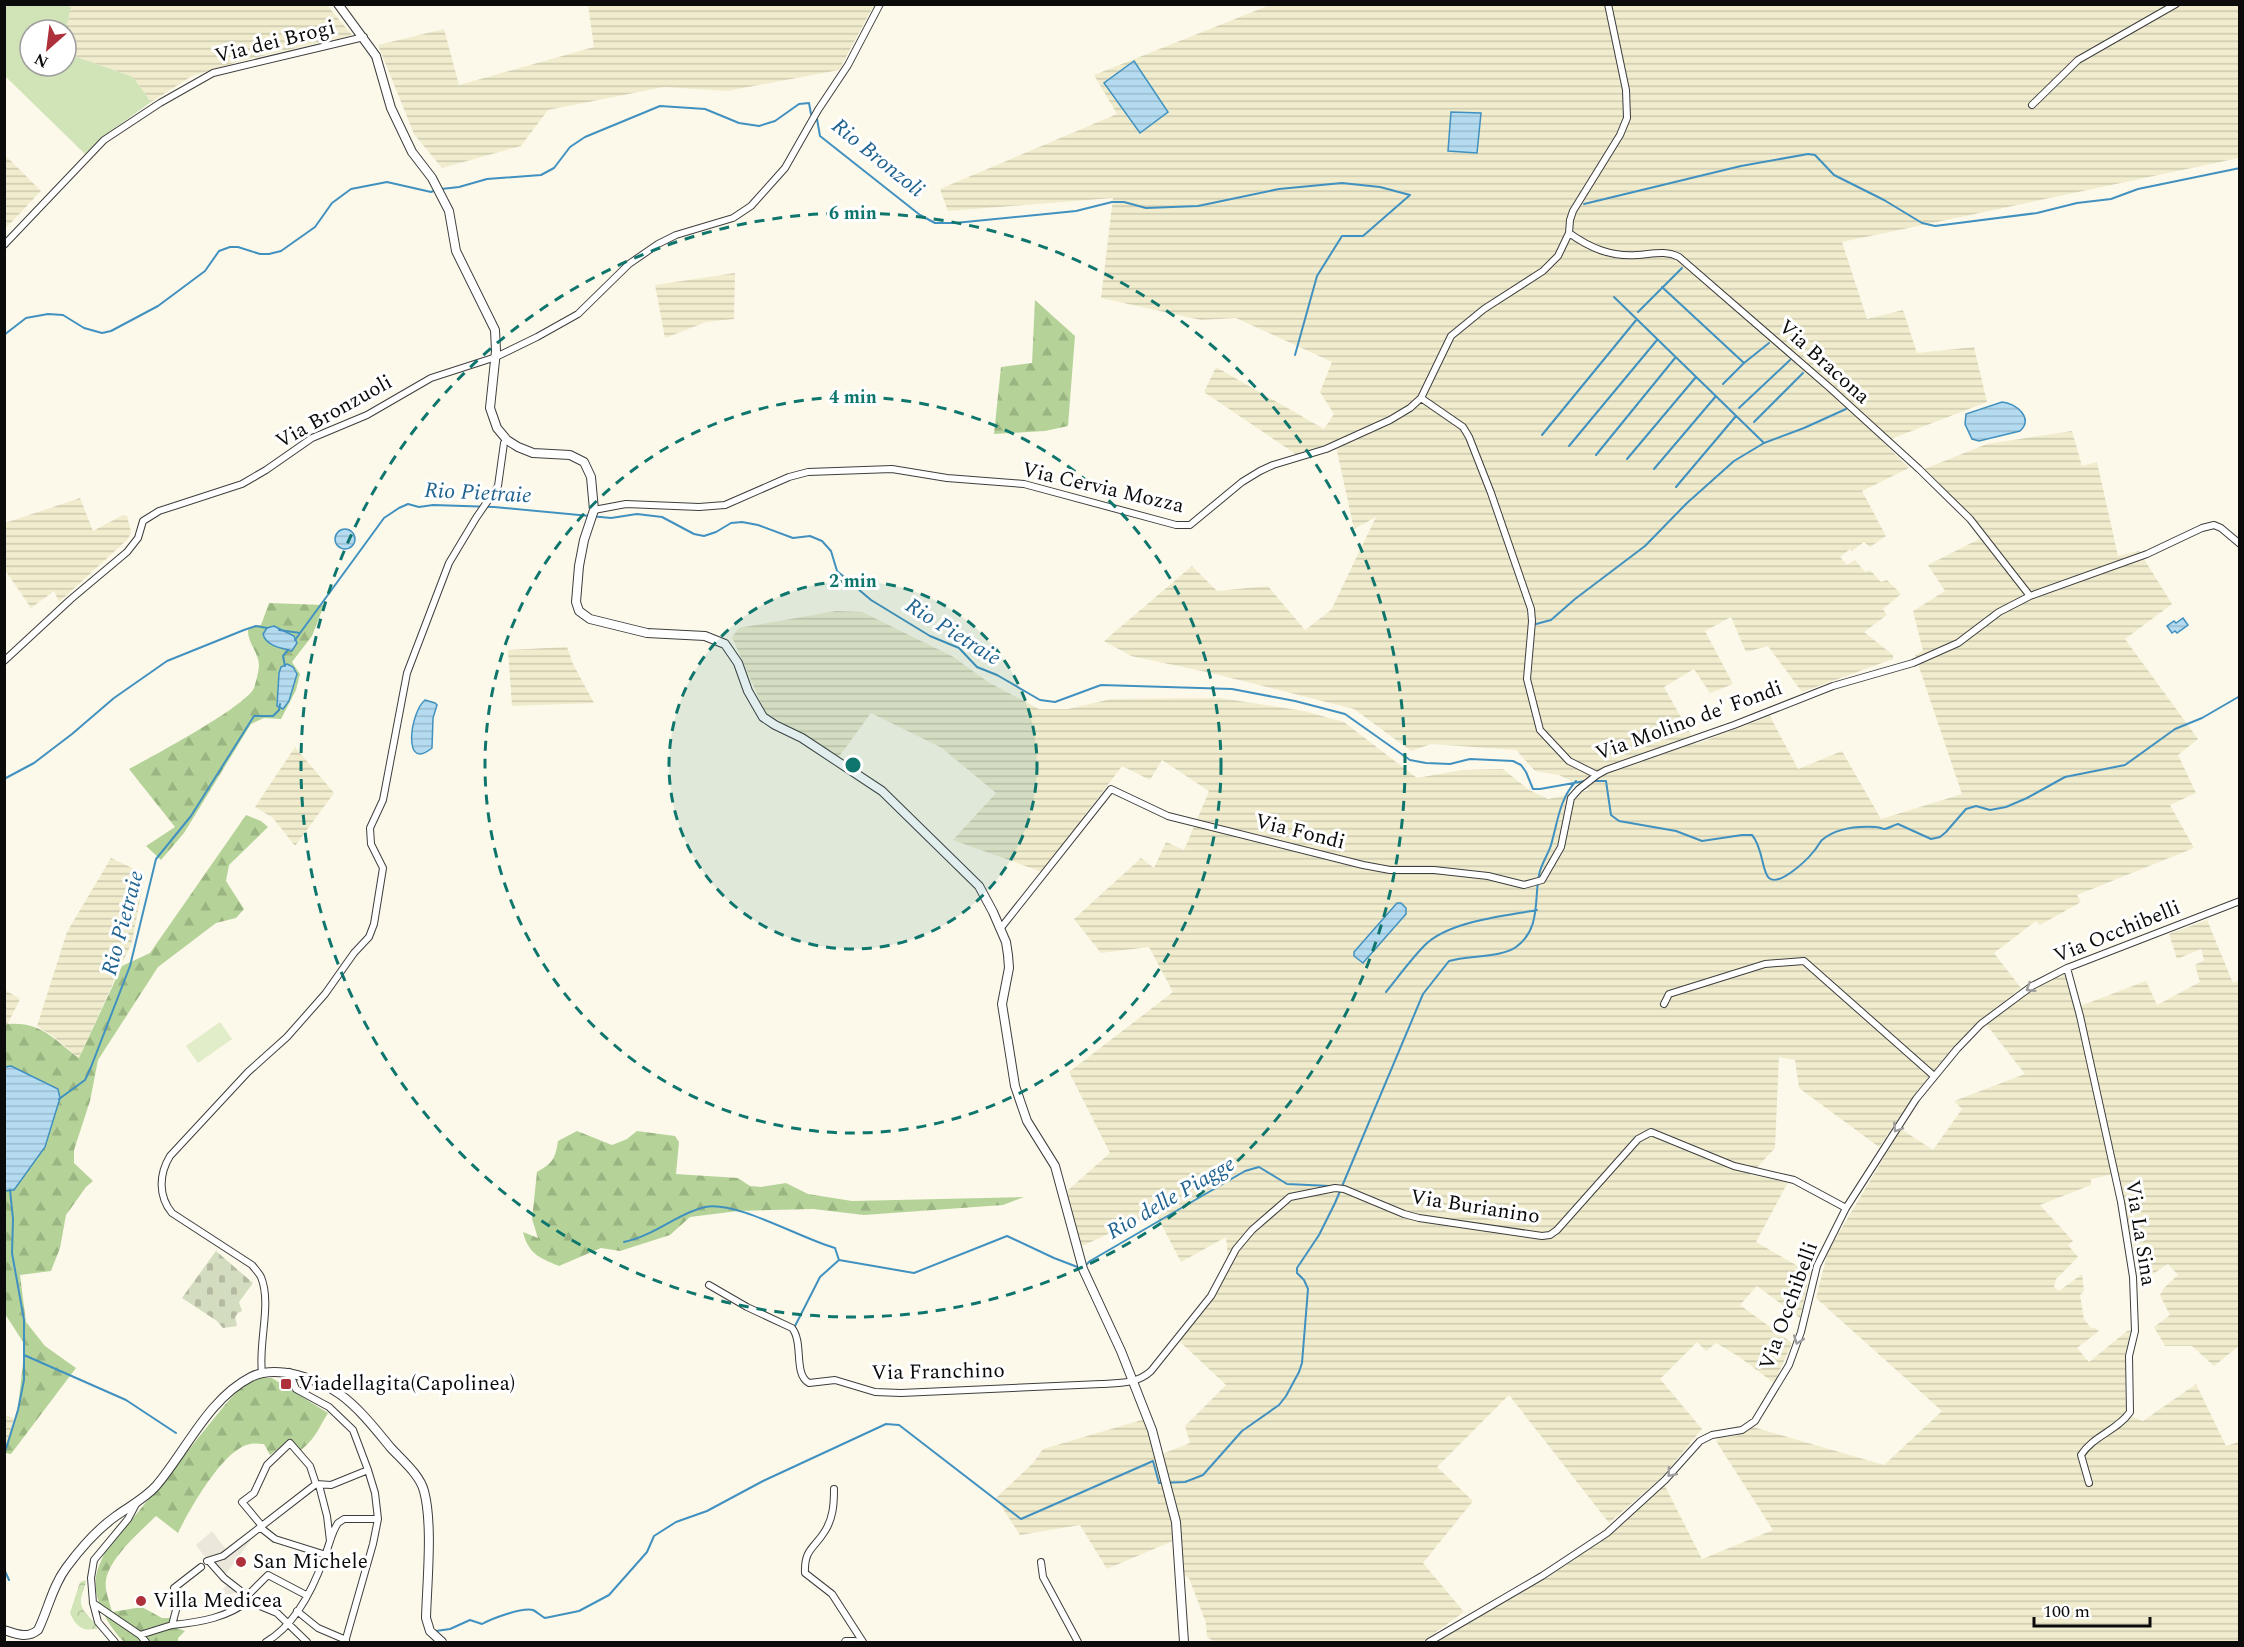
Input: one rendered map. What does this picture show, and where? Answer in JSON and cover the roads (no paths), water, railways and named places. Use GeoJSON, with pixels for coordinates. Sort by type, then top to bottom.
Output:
{"type":"FeatureCollection","features":[{"type":"Feature","properties":{"kind":"street"},"geometry":{"type":"LineString","coordinates":[[338,4],[376,56],[391,108],[412,152],[432,178],[449,211],[456,251],[495,330],[496,357],[490,408],[497,428],[507,440],[533,453],[570,455],[584,462],[591,477],[594,510],[584,540],[579,566],[576,602],[579,611],[590,619],[647,633],[705,636],[725,644],[738,663],[748,691],[763,717],[802,738],[882,791],[980,886],[1006,942],[1009,968],[1002,1004],[1019,1104],[1055,1166],[1083,1269],[1152,1430],[1176,1522],[1184,1642]]}},
{"type":"Feature","properties":{"kind":"street","name":"Via Bronzuoli"},"geometry":{"type":"LineString","coordinates":[[4,662],[127,552],[138,538],[143,521],[159,511],[242,484],[312,438],[367,414],[431,378],[496,357],[578,314],[629,264],[658,244],[676,235],[733,218],[751,206],[785,168],[818,110],[848,65],[880,4]]}},
{"type":"Feature","properties":{"kind":"street"},"geometry":{"type":"LineString","coordinates":[[1569,233],[1573,211],[1620,135],[1627,118],[1626,90],[1608,4]]}},
{"type":"Feature","properties":{"kind":"street"},"geometry":{"type":"LineString","coordinates":[[2032,105],[2078,60],[2176,4]]}},
{"type":"Feature","properties":{"kind":"street","name":"Via dei Brogi"},"geometry":{"type":"LineString","coordinates":[[4,245],[104,140],[160,103],[213,73],[364,37]]}},
{"type":"Feature","properties":{"kind":"street","name":"Via Cervia Mozza"},"geometry":{"type":"LineString","coordinates":[[594,510],[626,504],[699,507],[724,504],[789,477],[808,472],[892,468],[947,478],[1024,484],[1176,525],[1190,525],[1242,482],[1260,471],[1326,449],[1390,420],[1410,408],[1421,398],[1452,336],[1484,309],[1543,271],[1558,256],[1569,233]]}},
{"type":"Feature","properties":{"kind":"street","name":"Via Bracona"},"geometry":{"type":"LineString","coordinates":[[1569,233],[1598,251],[1622,255],[1661,252],[1670,253],[1679,258],[1830,388],[1919,469],[1970,519],[2030,596]]}},
{"type":"Feature","properties":{"kind":"street","name":"Via Molino de' Fondi"},"geometry":{"type":"LineString","coordinates":[[1421,398],[1463,427],[1491,493],[1531,609],[1527,679],[1540,730],[1569,761],[1598,775],[1606,770],[1734,725],[1833,686],[1913,663],[1958,643],[2000,612],[2030,596]]}},
{"type":"Feature","properties":{"kind":"street"},"geometry":{"type":"LineString","coordinates":[[262,1373],[260,1358],[264,1313],[261,1276],[252,1265],[172,1213],[165,1204],[162,1193],[164,1166],[170,1156],[248,1072],[287,1037],[325,994],[354,953],[369,937],[374,924],[383,868],[372,844],[370,828],[383,800],[407,673],[449,563],[498,486],[504,443],[507,440]]}},
{"type":"Feature","properties":{"kind":"street"},"geometry":{"type":"LineString","coordinates":[[2030,596],[2147,554],[2202,528],[2214,525],[2240,544]]}},
{"type":"Feature","properties":{"kind":"street","name":"Via Fondi"},"geometry":{"type":"LineString","coordinates":[[1000,929],[1111,789],[1168,816],[1363,864],[1390,870],[1434,870],[1488,876],[1524,885],[1542,880],[1561,847],[1571,798],[1598,775]]}},
{"type":"Feature","properties":{"kind":"street","name":"Via Occhibelli"},"geometry":{"type":"LineString","coordinates":[[1429,1642],[1542,1576],[1607,1533],[1665,1480],[1700,1441],[1742,1430],[1755,1421],[1789,1365],[1801,1332],[1817,1266],[1846,1208],[1900,1123],[1934,1076],[1981,1024],[2032,986],[2067,968],[2240,901]]}},
{"type":"Feature","properties":{"kind":"street"},"geometry":{"type":"LineString","coordinates":[[1664,1004],[1669,994],[1765,964],[1804,961],[1934,1076]]}},
{"type":"Feature","properties":{"kind":"street","name":"Via La Sina"},"geometry":{"type":"LineString","coordinates":[[2067,968],[2080,1016],[2121,1202],[2133,1277],[2135,1309],[2135,1331],[2129,1356],[2130,1412],[2125,1420],[2087,1446],[2081,1455],[2089,1483]]}},
{"type":"Feature","properties":{"kind":"street","name":"Via Burianino"},"geometry":{"type":"LineString","coordinates":[[1133,1382],[1145,1377],[1151,1371],[1211,1296],[1242,1239],[1285,1199],[1303,1193],[1335,1188],[1344,1189],[1419,1218],[1542,1236],[1550,1235],[1638,1139],[1651,1132],[1734,1167],[1794,1180],[1846,1208]]}},
{"type":"Feature","properties":{"kind":"street","name":"Via Franchino"},"geometry":{"type":"LineString","coordinates":[[709,1285],[747,1307],[789,1326],[797,1334],[801,1375],[809,1383],[836,1380],[875,1392],[901,1393],[1133,1382]]}},
{"type":"Feature","properties":{"kind":"street"},"geometry":{"type":"LineString","coordinates":[[289,1372],[296,1389],[329,1407],[353,1430],[375,1493],[378,1519],[374,1544],[346,1641],[318,1628],[297,1611]]}},
{"type":"Feature","properties":{"kind":"street"},"geometry":{"type":"LineString","coordinates":[[4,1630],[23,1636],[32,1635],[38,1630],[57,1582],[83,1545],[117,1515],[136,1504],[155,1486],[212,1411],[233,1389],[262,1373],[289,1372],[328,1387],[350,1403],[424,1489],[427,1510],[426,1618],[429,1631],[442,1642]]}},
{"type":"Feature","properties":{"kind":"street"},"geometry":{"type":"LineString","coordinates":[[326,1555],[275,1539],[260,1528],[242,1502],[254,1493],[267,1465],[290,1443],[310,1466],[318,1484],[331,1541]]}},
{"type":"Feature","properties":{"kind":"street"},"geometry":{"type":"LineString","coordinates":[[306,1642],[277,1613],[260,1606],[249,1598],[224,1578],[208,1561],[222,1556],[318,1484],[331,1485],[368,1470]]}},
{"type":"Feature","properties":{"kind":"street"},"geometry":{"type":"LineString","coordinates":[[834,1490],[834,1510],[824,1532],[807,1551],[804,1563],[805,1573],[832,1594],[863,1642]]}},
{"type":"Feature","properties":{"kind":"street"},"geometry":{"type":"LineString","coordinates":[[115,1642],[98,1622],[93,1603],[91,1578],[94,1560],[128,1519],[136,1504]]}},
{"type":"Feature","properties":{"kind":"street"},"geometry":{"type":"LineString","coordinates":[[266,1642],[289,1624],[297,1611],[326,1555],[335,1526],[344,1519],[378,1519]]}},
{"type":"Feature","properties":{"kind":"street"},"geometry":{"type":"LineString","coordinates":[[1041,1562],[1043,1577],[1078,1642]]}},
{"type":"Feature","properties":{"kind":"street"},"geometry":{"type":"LineString","coordinates":[[172,1625],[176,1610],[174,1588],[201,1567]]}},
{"type":"Feature","properties":{"kind":"street"},"geometry":{"type":"LineString","coordinates":[[140,1635],[172,1625],[214,1619],[237,1610],[268,1575],[306,1595]]}},
{"type":"Feature","properties":{"kind":"street"},"geometry":{"type":"LineString","coordinates":[[93,1603],[140,1635],[146,1642]]}},
{"type":"Feature","properties":{"kind":"street"},"geometry":{"type":"LineString","coordinates":[[846,1642],[855,1642]]}},
{"type":"Feature","properties":{"kind":"water"},"geometry":{"type":"Polygon","coordinates":[[[1134,61],[1168,112],[1140,133],[1104,83],[1134,61]]]}},
{"type":"Feature","properties":{"kind":"water"},"geometry":{"type":"Polygon","coordinates":[[[1451,112],[1481,113],[1477,153],[1448,151],[1451,112]]]}},
{"type":"Feature","properties":{"kind":"water"},"geometry":{"type":"Polygon","coordinates":[[[2002,402],[2013,405],[2022,412],[2025,421],[2020,431],[1979,441],[1972,439],[1965,424],[1966,414],[2002,402]]]}},
{"type":"Feature","properties":{"kind":"water"},"geometry":{"type":"Polygon","coordinates":[[[345,529],[352,532],[355,539],[352,546],[345,549],[338,546],[335,539],[338,532],[345,529]]]}},
{"type":"Feature","properties":{"kind":"water"},"geometry":{"type":"Polygon","coordinates":[[[2183,618],[2188,625],[2177,633],[2175,631],[2172,633],[2167,626],[2183,618]]]}},
{"type":"Feature","properties":{"kind":"water"},"geometry":{"type":"Polygon","coordinates":[[[274,626],[294,636],[297,643],[292,651],[274,646],[267,641],[263,634],[267,628],[274,626]]]}},
{"type":"Feature","properties":{"kind":"water"},"geometry":{"type":"Polygon","coordinates":[[[287,664],[293,667],[297,674],[289,701],[283,709],[277,706],[279,673],[281,667],[287,664]]]}},
{"type":"Feature","properties":{"kind":"water"},"geometry":{"type":"Polygon","coordinates":[[[425,700],[437,705],[433,718],[432,748],[422,754],[416,753],[412,738],[416,716],[425,700]]]}},
{"type":"Feature","properties":{"kind":"water"},"geometry":{"type":"Polygon","coordinates":[[[1397,903],[1401,903],[1406,908],[1406,914],[1363,963],[1354,956],[1354,952],[1397,903]]]}},
{"type":"Feature","properties":{"kind":"water"},"geometry":{"type":"Polygon","coordinates":[[[11,1066],[58,1089],[60,1098],[45,1147],[14,1190],[5,1191],[5,1067],[11,1066]]]}},
{"type":"Feature","properties":{"kind":"waterway","name":"Rio Bronzoli"},"geometry":{"type":"LineString","coordinates":[[441,189],[459,187],[487,179],[541,175],[554,168],[570,147],[585,137],[660,106],[705,109],[739,123],[759,126],[775,121],[799,104],[809,103],[811,114],[817,119],[820,136],[920,215],[935,223],[1076,211],[1112,202],[1124,202],[1146,208],[1198,206],[1279,189],[1342,183],[1380,187],[1410,195]]}},
{"type":"Feature","properties":{"kind":"waterway"},"geometry":{"type":"LineString","coordinates":[[1584,204],[1741,166],[1808,154],[1815,155],[1834,175],[1884,200],[1922,223],[1935,226],[2037,213],[2077,203],[2111,199],[2138,189],[2240,168]]}},
{"type":"Feature","properties":{"kind":"waterway","name":"Rio Bronzoli"},"geometry":{"type":"LineString","coordinates":[[4,335],[26,318],[48,314],[63,315],[84,328],[102,333],[111,331],[158,306],[205,271],[219,251],[230,247],[238,247],[260,254],[281,251],[315,227],[332,203],[351,189],[387,182],[431,192],[436,190]]}},
{"type":"Feature","properties":{"kind":"waterway"},"geometry":{"type":"LineString","coordinates":[[1295,355],[1317,276],[1342,236],[1363,236],[1410,195]]}},
{"type":"Feature","properties":{"kind":"waterway"},"geometry":{"type":"LineString","coordinates":[[1638,312],[1682,268]]}},
{"type":"Feature","properties":{"kind":"waterway"},"geometry":{"type":"LineString","coordinates":[[1662,287],[1744,363]]}},
{"type":"Feature","properties":{"kind":"waterway"},"geometry":{"type":"LineString","coordinates":[[1614,297],[1764,443]]}},
{"type":"Feature","properties":{"kind":"waterway"},"geometry":{"type":"LineString","coordinates":[[1542,435],[1637,319]]}},
{"type":"Feature","properties":{"kind":"waterway"},"geometry":{"type":"LineString","coordinates":[[1569,446],[1657,340]]}},
{"type":"Feature","properties":{"kind":"waterway"},"geometry":{"type":"LineString","coordinates":[[1723,384],[1769,343]]}},
{"type":"Feature","properties":{"kind":"waterway"},"geometry":{"type":"LineString","coordinates":[[1596,455],[1675,358]]}},
{"type":"Feature","properties":{"kind":"waterway"},"geometry":{"type":"LineString","coordinates":[[1739,408],[1790,360]]}},
{"type":"Feature","properties":{"kind":"waterway"},"geometry":{"type":"LineString","coordinates":[[1754,422],[1803,373]]}},
{"type":"Feature","properties":{"kind":"waterway"},"geometry":{"type":"LineString","coordinates":[[1627,459],[1696,377]]}},
{"type":"Feature","properties":{"kind":"waterway"},"geometry":{"type":"LineString","coordinates":[[1654,469],[1716,396]]}},
{"type":"Feature","properties":{"kind":"waterway"},"geometry":{"type":"LineString","coordinates":[[1536,624],[1551,620],[1645,546],[1687,503],[1734,461],[1764,443],[1846,409]]}},
{"type":"Feature","properties":{"kind":"waterway"},"geometry":{"type":"LineString","coordinates":[[1676,487],[1736,416]]}},
{"type":"Feature","properties":{"kind":"waterway","name":"Rio Pietraie"},"geometry":{"type":"LineString","coordinates":[[295,640],[384,518],[408,504],[419,507],[433,505],[494,507],[611,518],[637,514],[662,517],[694,534],[704,536],[731,523],[742,522],[758,525],[793,538],[810,536],[822,541],[831,551],[837,571],[871,600],[930,636],[959,648],[977,667],[997,675],[1040,700],[1055,702],[1101,685],[1232,689],[1295,701],[1345,714],[1410,760],[1450,764],[1470,759],[1513,761],[1521,765],[1533,789],[1585,781]]}},
{"type":"Feature","properties":{"kind":"waterway"},"geometry":{"type":"LineString","coordinates":[[4,779],[34,763],[114,698],[167,661],[256,626],[267,628]]}},
{"type":"Feature","properties":{"kind":"waterway"},"geometry":{"type":"LineString","coordinates":[[279,630],[300,633]]}},
{"type":"Feature","properties":{"kind":"waterway","name":"Rio Pietraie"},"geometry":{"type":"LineString","coordinates":[[285,666],[283,656],[288,650]]}},
{"type":"Feature","properties":{"kind":"waterway","name":"Rio Pietraie"},"geometry":{"type":"LineString","coordinates":[[1594,781],[1606,781],[1611,815],[1619,821],[1676,831],[1702,841],[1752,835],[1756,840],[1765,871],[1769,878],[1774,880],[1793,871],[1822,840],[1841,830],[1862,827],[1885,829],[1898,824],[1931,839],[1940,837],[1966,809],[1976,806],[1990,810],[2006,807],[2065,777],[2125,765],[2175,729],[2202,718],[2240,696]]}},
{"type":"Feature","properties":{"kind":"waterway","name":"Rio Pietraie"},"geometry":{"type":"LineString","coordinates":[[59,1099],[85,1080],[91,1067],[130,966],[156,859],[191,816],[254,716],[273,716],[279,710],[280,704]]}},
{"type":"Feature","properties":{"kind":"waterway"},"geometry":{"type":"LineString","coordinates":[[436,1631],[450,1629],[470,1620],[482,1624],[522,1610],[533,1610],[545,1618],[579,1611],[609,1595],[647,1552],[654,1536],[676,1522],[707,1511],[763,1481],[886,1424],[899,1425],[1021,1519],[1153,1461],[1159,1483],[1185,1482],[1203,1475],[1242,1431],[1279,1405],[1299,1372],[1302,1363],[1308,1289],[1304,1280],[1297,1273],[1297,1268],[1319,1235],[1335,1203],[1423,994],[1449,961],[1510,951],[1524,940],[1533,923],[1540,871],[1551,845],[1562,803],[1576,781]]}},
{"type":"Feature","properties":{"kind":"waterway"},"geometry":{"type":"LineString","coordinates":[[1386,992],[1420,950],[1435,937],[1448,930],[1478,921],[1537,910]]}},
{"type":"Feature","properties":{"kind":"waterway","name":"Rio delle Piagge"},"geometry":{"type":"LineString","coordinates":[[1086,1265],[1245,1171],[1259,1167],[1287,1184],[1330,1186]]}},
{"type":"Feature","properties":{"kind":"waterway"},"geometry":{"type":"LineString","coordinates":[[4,1455],[18,1410],[24,1380],[24,1320],[12,1253],[13,1219],[10,1190]]}},
{"type":"Feature","properties":{"kind":"waterway","name":"Rio delle Piagge"},"geometry":{"type":"LineString","coordinates":[[624,1242],[646,1235],[695,1210],[718,1206],[751,1215],[835,1248],[839,1260]]}},
{"type":"Feature","properties":{"kind":"waterway","name":"Rio delle Piagge"},"geometry":{"type":"LineString","coordinates":[[839,1260],[914,1273],[1007,1236],[1080,1268]]}},
{"type":"Feature","properties":{"kind":"waterway"},"geometry":{"type":"LineString","coordinates":[[795,1326],[820,1277],[839,1260]]}},
{"type":"Feature","properties":{"kind":"waterway"},"geometry":{"type":"LineString","coordinates":[[24,1355],[126,1400],[176,1433]]}},
{"type":"Feature","properties":{"kind":"waterway"},"geometry":{"type":"LineString","coordinates":[[4,1569],[9,1580]]}},
{"type":"Feature","properties":{"kind":"place","name":"Viadellagita(Capolinea)"},"geometry":{"type":"Point","coordinates":[286,1384]}},
{"type":"Feature","properties":{"kind":"place","name":"San Michele"},"geometry":{"type":"Point","coordinates":[241,1562]}},
{"type":"Feature","properties":{"kind":"place","name":"Villa Medicea"},"geometry":{"type":"Point","coordinates":[141,1601]}}]}
